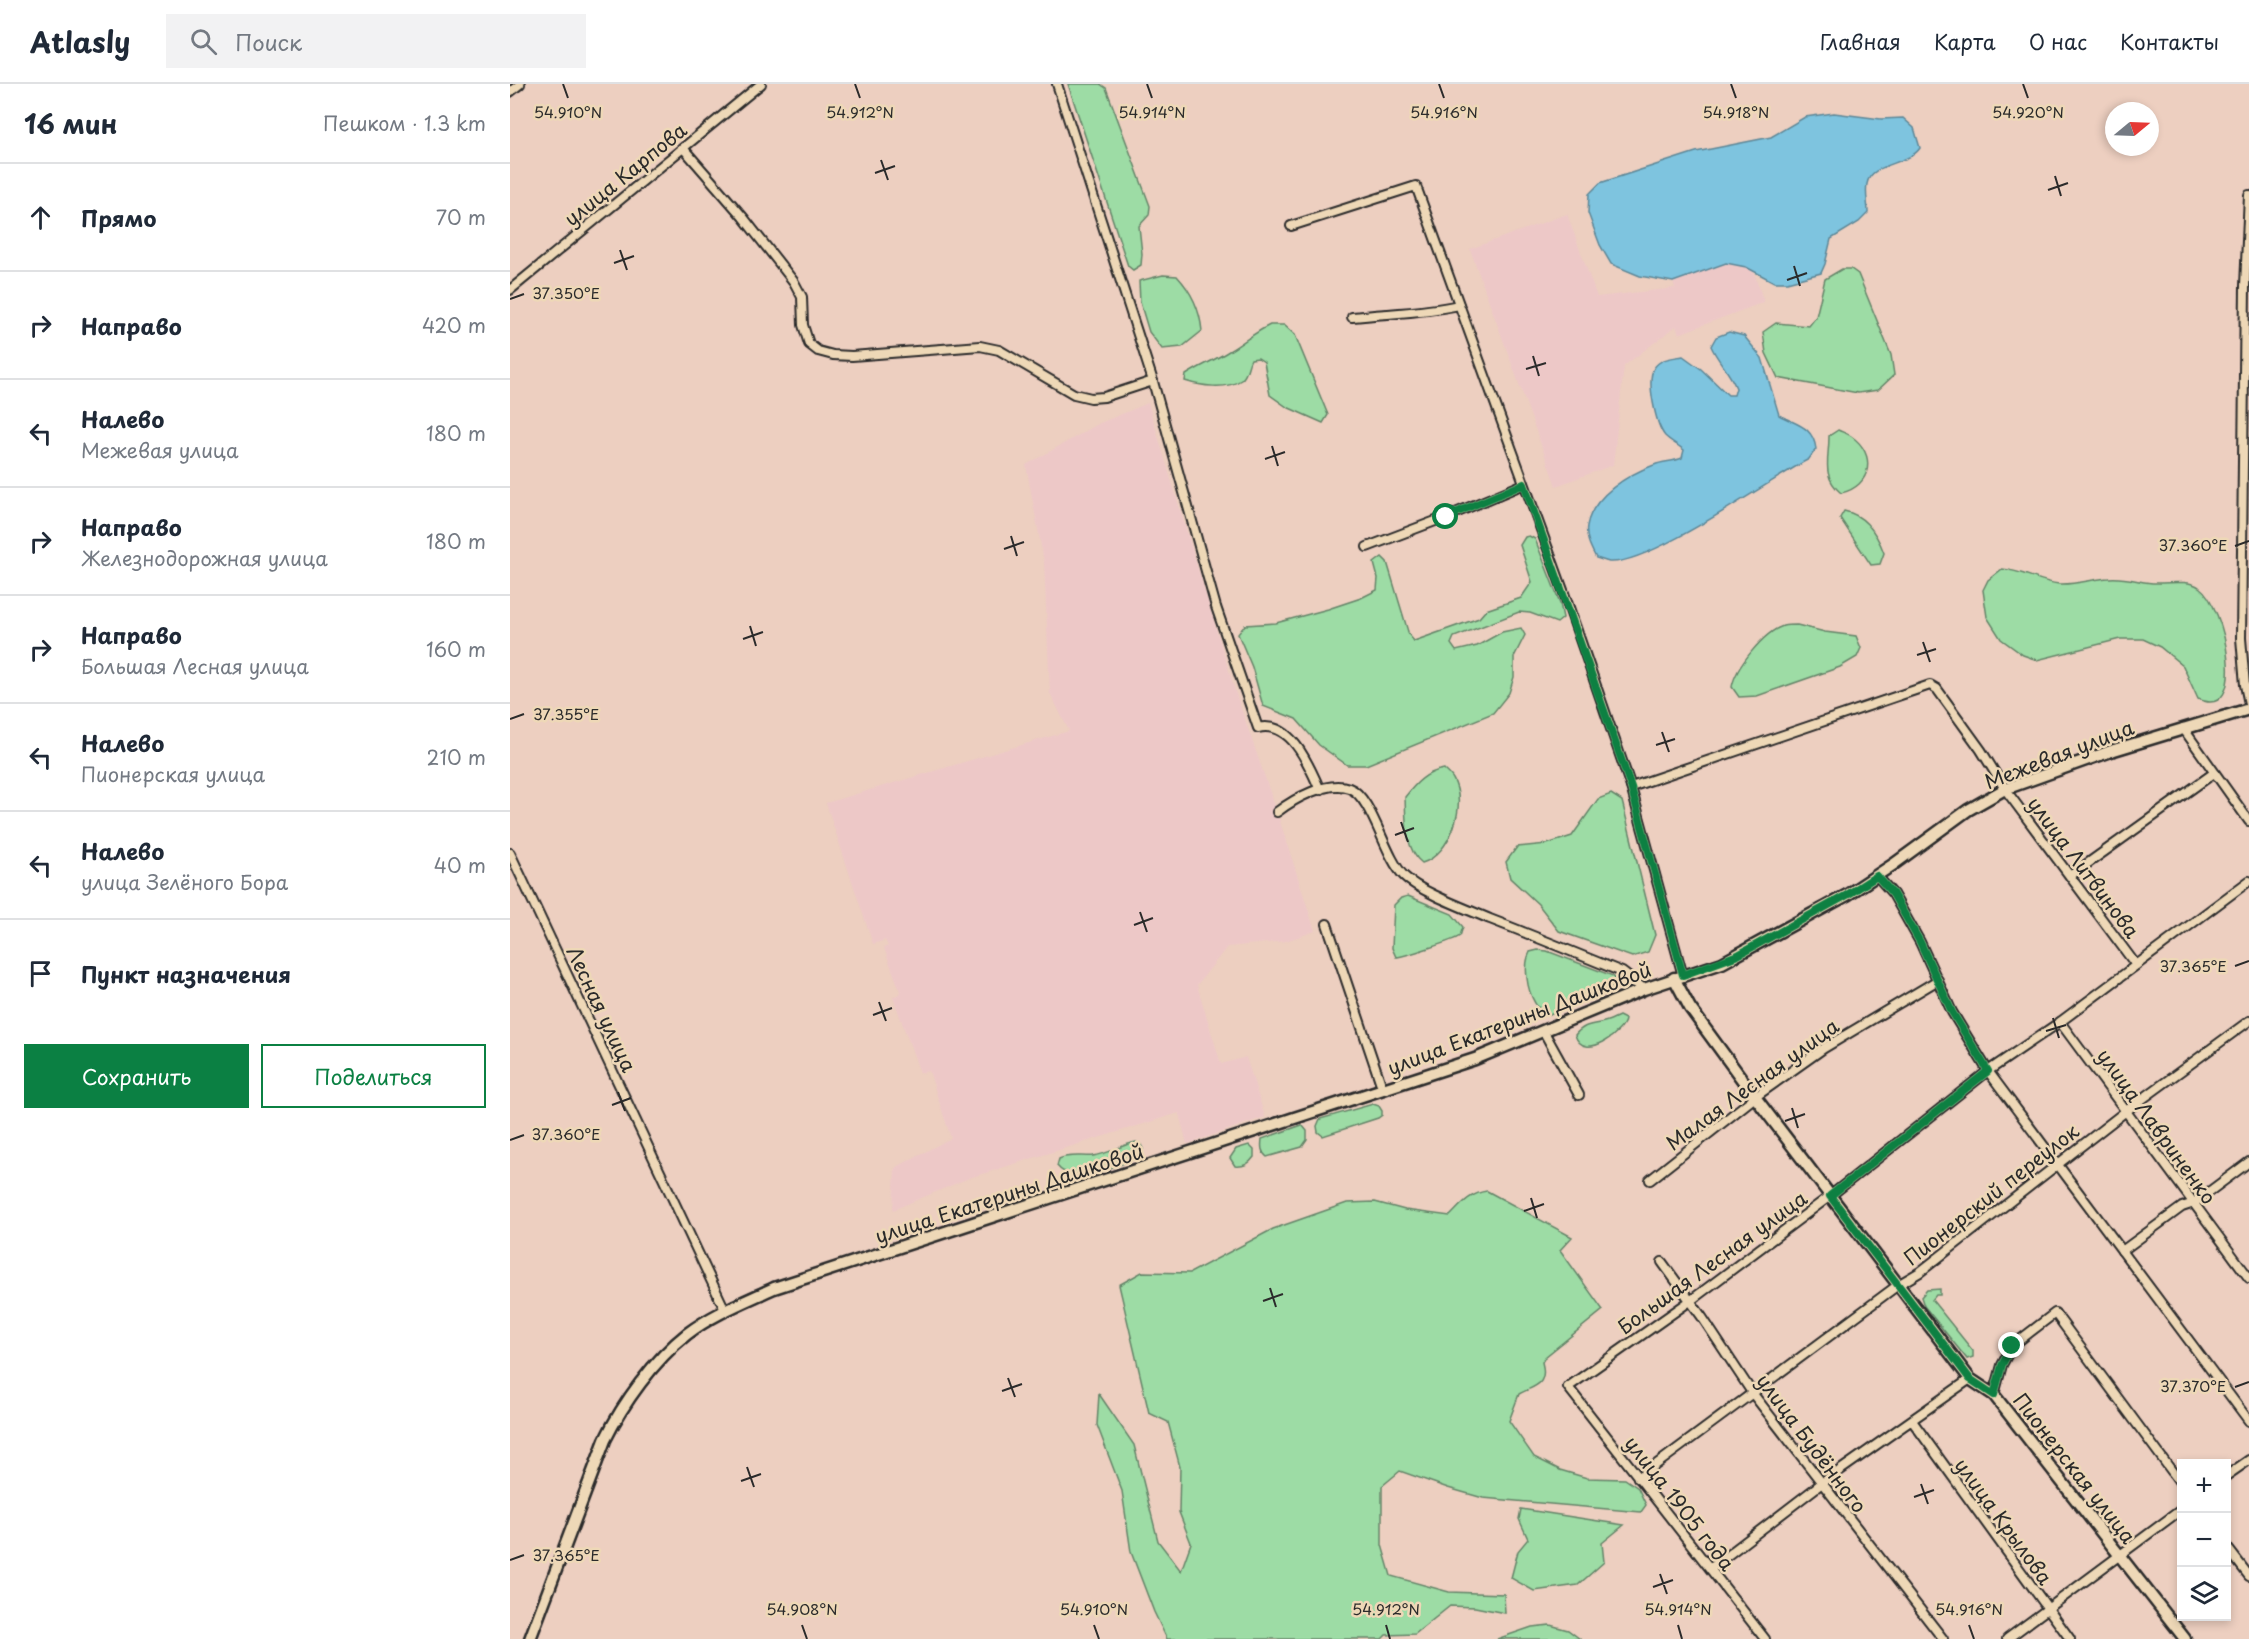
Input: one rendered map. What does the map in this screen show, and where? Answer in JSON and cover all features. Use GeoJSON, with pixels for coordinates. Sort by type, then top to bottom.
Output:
{"type":"FeatureCollection","features":[{"type":"Feature","properties":{"kind":"street"},"geometry":{"type":"LineString","coordinates":[[510,92],[520,84]]}},
{"type":"Feature","properties":{"kind":"street","name":"улица Карпова"},"geometry":{"type":"LineString","coordinates":[[510,290],[761,84]]}},
{"type":"Feature","properties":{"kind":"street"},"geometry":{"type":"LineString","coordinates":[[1058,84],[1153,381],[1216,608],[1258,728],[1268,726],[1282,731],[1309,763],[1320,790]]}},
{"type":"Feature","properties":{"kind":"street"},"geometry":{"type":"LineString","coordinates":[[683,148],[743,217],[794,282],[802,297],[805,335],[809,344],[818,351],[852,356],[980,346],[999,350],[1074,394],[1091,398],[1104,397],[1153,381]]}},
{"type":"Feature","properties":{"kind":"street"},"geometry":{"type":"LineString","coordinates":[[1292,226],[1416,186],[1631,787],[1679,977]]}},
{"type":"Feature","properties":{"kind":"street"},"geometry":{"type":"LineString","coordinates":[[2249,195],[2245,286],[2241,638],[2249,704]]}},
{"type":"Feature","properties":{"kind":"street"},"geometry":{"type":"LineString","coordinates":[[1352,317],[1405,311],[1415,313],[1435,311],[1459,305]]}},
{"type":"Feature","properties":{"kind":"street"},"geometry":{"type":"LineString","coordinates":[[1367,547],[1524,484]]}},
{"type":"Feature","properties":{"kind":"street","name":"улица Литвинова"},"geometry":{"type":"LineString","coordinates":[[1631,787],[1930,685],[1937,689],[1981,750],[2005,789],[2136,965]]}},
{"type":"Feature","properties":{"kind":"street","name":"Межевая улица"},"geometry":{"type":"LineString","coordinates":[[1679,977],[1738,955],[1847,895],[1968,810],[2005,789],[2182,728],[2249,709]]}},
{"type":"Feature","properties":{"kind":"street"},"geometry":{"type":"LineString","coordinates":[[2182,728],[2249,820]]}},
{"type":"Feature","properties":{"kind":"street"},"geometry":{"type":"LineString","coordinates":[[2070,876],[2214,773]]}},
{"type":"Feature","properties":{"kind":"street"},"geometry":{"type":"LineString","coordinates":[[1277,812],[1287,804],[1320,790],[1334,786],[1350,788],[1363,799],[1393,864],[1406,878],[1449,902],[1622,972],[1644,989]]}},
{"type":"Feature","properties":{"kind":"street","name":"Лесная улица"},"geometry":{"type":"LineString","coordinates":[[510,853],[725,1310]]}},
{"type":"Feature","properties":{"kind":"street"},"geometry":{"type":"LineString","coordinates":[[1877,876],[1893,894],[1952,1012],[1988,1071],[2249,1421]]}},
{"type":"Feature","properties":{"kind":"street","name":"Большая Лесная улица"},"geometry":{"type":"LineString","coordinates":[[1568,1387],[1690,1301],[1830,1196],[1988,1071],[2060,1022],[2249,881]]}},
{"type":"Feature","properties":{"kind":"street"},"geometry":{"type":"LineString","coordinates":[[1327,924],[1383,1090]]}},
{"type":"Feature","properties":{"kind":"street","name":"улица Екатерины Дашковой"},"geometry":{"type":"LineString","coordinates":[[530,1639],[605,1440],[620,1410],[687,1334],[725,1310],[774,1288],[1475,1059],[1644,989],[1679,977]]}},
{"type":"Feature","properties":{"kind":"street","name":"Пионерская улица"},"geometry":{"type":"LineString","coordinates":[[1679,977],[1690,1008],[1898,1285],[1970,1379],[1994,1395],[2185,1639]]}},
{"type":"Feature","properties":{"kind":"street","name":"Малая Лесная улица"},"geometry":{"type":"LineString","coordinates":[[1650,1180],[1755,1097],[1824,1048],[1938,980]]}},
{"type":"Feature","properties":{"kind":"street","name":"Пионерский переулок"},"geometry":{"type":"LineString","coordinates":[[1638,1478],[1898,1285],[1920,1272],[2126,1111],[2249,1021]]}},
{"type":"Feature","properties":{"kind":"street","name":"улица Лавриненко"},"geometry":{"type":"LineString","coordinates":[[2060,1022],[2249,1278]]}},
{"type":"Feature","properties":{"kind":"street"},"geometry":{"type":"LineString","coordinates":[[1544,1032],[1579,1095]]}},
{"type":"Feature","properties":{"kind":"street"},"geometry":{"type":"LineString","coordinates":[[2122,1251],[2182,1207],[2194,1203],[2249,1162]]}},
{"type":"Feature","properties":{"kind":"street","name":"улица Будённого"},"geometry":{"type":"LineString","coordinates":[[1662,1262],[1753,1394],[1942,1639]]}},
{"type":"Feature","properties":{"kind":"street"},"geometry":{"type":"LineString","coordinates":[[1994,1395],[2002,1365],[2012,1346],[2055,1313],[2177,1480]]}},
{"type":"Feature","properties":{"kind":"street"},"geometry":{"type":"LineString","coordinates":[[1711,1568],[1822,1483],[1913,1422],[1970,1379]]}},
{"type":"Feature","properties":{"kind":"street","name":"улица 1905 года"},"geometry":{"type":"LineString","coordinates":[[1568,1387],[1765,1639]]}},
{"type":"Feature","properties":{"kind":"street","name":"улица Крылова"},"geometry":{"type":"LineString","coordinates":[[1913,1422],[2070,1639]]}},
{"type":"Feature","properties":{"kind":"street"},"geometry":{"type":"LineString","coordinates":[[2231,1473],[2249,1460]]}},
{"type":"Feature","properties":{"kind":"street"},"geometry":{"type":"LineString","coordinates":[[2007,1639],[2177,1512]]}},
{"type":"Feature","properties":{"kind":"street"},"geometry":{"type":"LineString","coordinates":[[2231,1553],[2249,1576]]}},
{"type":"Feature","properties":{"kind":"shaded area"},"geometry":{"type":"Polygon","coordinates":[[[1567,214],[1597,297],[1675,288],[1673,282],[1726,263],[1753,270],[1764,302],[1679,334],[1676,326],[1624,366],[1613,465],[1556,486],[1470,249],[1567,214]]]}},
{"type":"Feature","properties":{"kind":"shaded area"},"geometry":{"type":"Polygon","coordinates":[[[1148,403],[1235,691],[1315,931],[1286,941],[1227,947],[1197,985],[1221,1064],[1246,1057],[1265,1117],[1187,1144],[1179,1113],[969,1178],[893,1210],[895,1168],[951,1138],[929,1071],[920,1073],[893,997],[901,993],[884,948],[888,946],[885,940],[873,944],[826,803],[1069,731],[1050,693],[1044,562],[1026,465],[1100,423],[1148,403]]]}},
{"type":"Feature","properties":{"kind":"green space"},"geometry":{"type":"Polygon","coordinates":[[[1068,84],[1100,84],[1106,88],[1150,206],[1149,215],[1139,226],[1141,265],[1133,270],[1128,266],[1068,84]]]}},
{"type":"Feature","properties":{"kind":"green space"},"geometry":{"type":"Polygon","coordinates":[[[1842,269],[1851,269],[1858,274],[1891,355],[1894,375],[1878,390],[1858,393],[1778,378],[1766,353],[1763,332],[1776,323],[1809,326],[1816,317],[1825,279],[1842,269]]]}},
{"type":"Feature","properties":{"kind":"green space"},"geometry":{"type":"Polygon","coordinates":[[[1163,275],[1177,276],[1191,294],[1197,308],[1202,331],[1182,347],[1162,349],[1149,332],[1140,302],[1139,281],[1163,275]]]}},
{"type":"Feature","properties":{"kind":"green space"},"geometry":{"type":"Polygon","coordinates":[[[1270,325],[1284,325],[1295,335],[1328,415],[1323,423],[1287,407],[1270,395],[1264,362],[1258,358],[1251,359],[1245,376],[1235,383],[1213,386],[1185,381],[1186,375],[1270,325]]]}},
{"type":"Feature","properties":{"kind":"green space"},"geometry":{"type":"Polygon","coordinates":[[[1838,430],[1859,443],[1867,460],[1865,477],[1859,484],[1841,493],[1828,474],[1829,436],[1838,430]]]}},
{"type":"Feature","properties":{"kind":"green space"},"geometry":{"type":"Polygon","coordinates":[[[1844,511],[1864,521],[1874,532],[1884,553],[1880,564],[1871,565],[1840,518],[1844,511]]]}},
{"type":"Feature","properties":{"kind":"green space"},"geometry":{"type":"Polygon","coordinates":[[[1525,537],[1535,539],[1560,603],[1563,618],[1557,623],[1530,613],[1519,612],[1454,637],[1451,644],[1456,651],[1477,646],[1502,632],[1521,628],[1525,635],[1514,657],[1514,677],[1509,693],[1493,713],[1366,765],[1347,765],[1319,745],[1296,719],[1263,706],[1252,667],[1238,634],[1245,625],[1276,623],[1361,598],[1377,590],[1378,578],[1374,563],[1382,557],[1387,562],[1409,635],[1414,641],[1479,618],[1486,610],[1521,598],[1532,582],[1520,545],[1525,537]]]}},
{"type":"Feature","properties":{"kind":"green space"},"geometry":{"type":"Polygon","coordinates":[[[2002,569],[2059,584],[2116,578],[2153,583],[2185,583],[2199,587],[2209,598],[2224,637],[2228,659],[2228,679],[2223,694],[2214,702],[2198,699],[2183,666],[2160,647],[2143,639],[2120,639],[2037,660],[2023,655],[2001,639],[1987,617],[1983,590],[1988,580],[2002,569]]]}},
{"type":"Feature","properties":{"kind":"green space"},"geometry":{"type":"Polygon","coordinates":[[[1797,625],[1856,636],[1861,648],[1857,657],[1840,667],[1757,696],[1739,697],[1732,687],[1744,661],[1767,635],[1783,626],[1797,625]]]}},
{"type":"Feature","properties":{"kind":"green space"},"geometry":{"type":"Polygon","coordinates":[[[1444,769],[1452,778],[1457,789],[1458,802],[1454,827],[1441,850],[1422,863],[1416,857],[1409,841],[1405,797],[1422,779],[1444,769]]]}},
{"type":"Feature","properties":{"kind":"green space"},"geometry":{"type":"Polygon","coordinates":[[[1611,794],[1622,801],[1655,935],[1648,952],[1632,957],[1559,931],[1538,904],[1510,878],[1506,862],[1517,847],[1547,844],[1572,836],[1598,799],[1611,794]]]}},
{"type":"Feature","properties":{"kind":"green space"},"geometry":{"type":"Polygon","coordinates":[[[1408,896],[1452,914],[1463,927],[1460,936],[1396,957],[1392,948],[1394,905],[1401,898],[1408,896]]]}},
{"type":"Feature","properties":{"kind":"green space"},"geometry":{"type":"Polygon","coordinates":[[[1547,951],[1613,976],[1617,985],[1550,1015],[1536,1005],[1528,985],[1526,970],[1528,957],[1530,952],[1547,951]]]}},
{"type":"Feature","properties":{"kind":"green space"},"geometry":{"type":"Polygon","coordinates":[[[1619,1016],[1625,1019],[1623,1024],[1612,1037],[1603,1042],[1587,1046],[1580,1043],[1575,1035],[1585,1027],[1619,1016]]]}},
{"type":"Feature","properties":{"kind":"green space"},"geometry":{"type":"Polygon","coordinates":[[[1373,1104],[1379,1106],[1382,1111],[1382,1115],[1378,1118],[1323,1136],[1318,1132],[1317,1126],[1320,1119],[1373,1104]]]}},
{"type":"Feature","properties":{"kind":"green space"},"geometry":{"type":"Polygon","coordinates":[[[1302,1125],[1307,1131],[1307,1140],[1302,1147],[1267,1157],[1265,1155],[1262,1149],[1262,1139],[1302,1125]]]}},
{"type":"Feature","properties":{"kind":"green space"},"geometry":{"type":"Polygon","coordinates":[[[1136,1142],[1143,1149],[1138,1155],[1111,1168],[1073,1174],[1064,1172],[1057,1166],[1059,1159],[1063,1157],[1099,1155],[1136,1142]]]}},
{"type":"Feature","properties":{"kind":"green space"},"geometry":{"type":"Polygon","coordinates":[[[1249,1145],[1254,1150],[1254,1157],[1246,1164],[1235,1166],[1230,1158],[1236,1149],[1249,1145]]]}},
{"type":"Feature","properties":{"kind":"green space"},"geometry":{"type":"Polygon","coordinates":[[[1487,1191],[1572,1237],[1560,1250],[1603,1310],[1545,1357],[1542,1362],[1542,1380],[1519,1394],[1509,1421],[1534,1457],[1560,1470],[1587,1478],[1625,1479],[1638,1488],[1646,1505],[1641,1512],[1483,1498],[1400,1471],[1382,1486],[1382,1545],[1391,1576],[1449,1592],[1504,1594],[1505,1613],[1475,1607],[1450,1606],[1415,1634],[1386,1635],[1382,1639],[1167,1639],[1131,1552],[1122,1491],[1097,1425],[1099,1394],[1134,1445],[1158,1541],[1181,1571],[1191,1543],[1179,1512],[1180,1467],[1168,1422],[1149,1413],[1119,1285],[1142,1272],[1190,1273],[1273,1229],[1347,1203],[1375,1202],[1405,1210],[1450,1216],[1471,1197],[1487,1191]]]}},
{"type":"Feature","properties":{"kind":"green space"},"geometry":{"type":"Polygon","coordinates":[[[1940,1289],[1940,1295],[1936,1295],[1932,1300],[1973,1351],[1973,1357],[1967,1359],[1924,1306],[1921,1297],[1927,1290],[1940,1289]]]}},
{"type":"Feature","properties":{"kind":"green space"},"geometry":{"type":"Polygon","coordinates":[[[1521,1509],[1624,1525],[1602,1543],[1604,1562],[1578,1585],[1534,1591],[1511,1578],[1518,1551],[1528,1539],[1519,1519],[1521,1509]]]}},
{"type":"Feature","properties":{"kind":"green space"},"geometry":{"type":"Polygon","coordinates":[[[1550,1625],[1568,1630],[1580,1639],[1497,1639],[1532,1627],[1550,1625]]]}},
{"type":"Feature","properties":{"kind":"water"},"geometry":{"type":"Polygon","coordinates":[[[1834,113],[1881,119],[1903,118],[1914,128],[1920,148],[1915,154],[1882,168],[1870,177],[1866,187],[1868,213],[1859,222],[1831,239],[1821,273],[1787,282],[1774,282],[1746,267],[1726,263],[1673,282],[1640,276],[1611,264],[1600,245],[1588,213],[1589,194],[1600,183],[1696,152],[1771,137],[1805,117],[1834,113]]]}},
{"type":"Feature","properties":{"kind":"water"},"geometry":{"type":"Polygon","coordinates":[[[1729,332],[1744,336],[1762,358],[1779,415],[1808,431],[1816,449],[1809,459],[1679,537],[1628,559],[1609,562],[1596,558],[1590,546],[1587,526],[1596,505],[1623,480],[1657,464],[1682,458],[1684,450],[1665,436],[1658,423],[1651,383],[1654,368],[1663,360],[1683,356],[1701,369],[1728,395],[1734,395],[1736,388],[1711,346],[1716,337],[1729,332]]]}},
{"type":"Feature","properties":{"kind":"route"},"geometry":{"type":"LineString","coordinates":[[1446,517],[1524,484],[1631,787],[1683,975],[1722,963],[1738,955],[1877,876],[1893,894],[1920,942],[1952,1012],[1988,1071],[1830,1196],[1970,1379],[1994,1395],[2002,1365],[2012,1346]]}}]}
